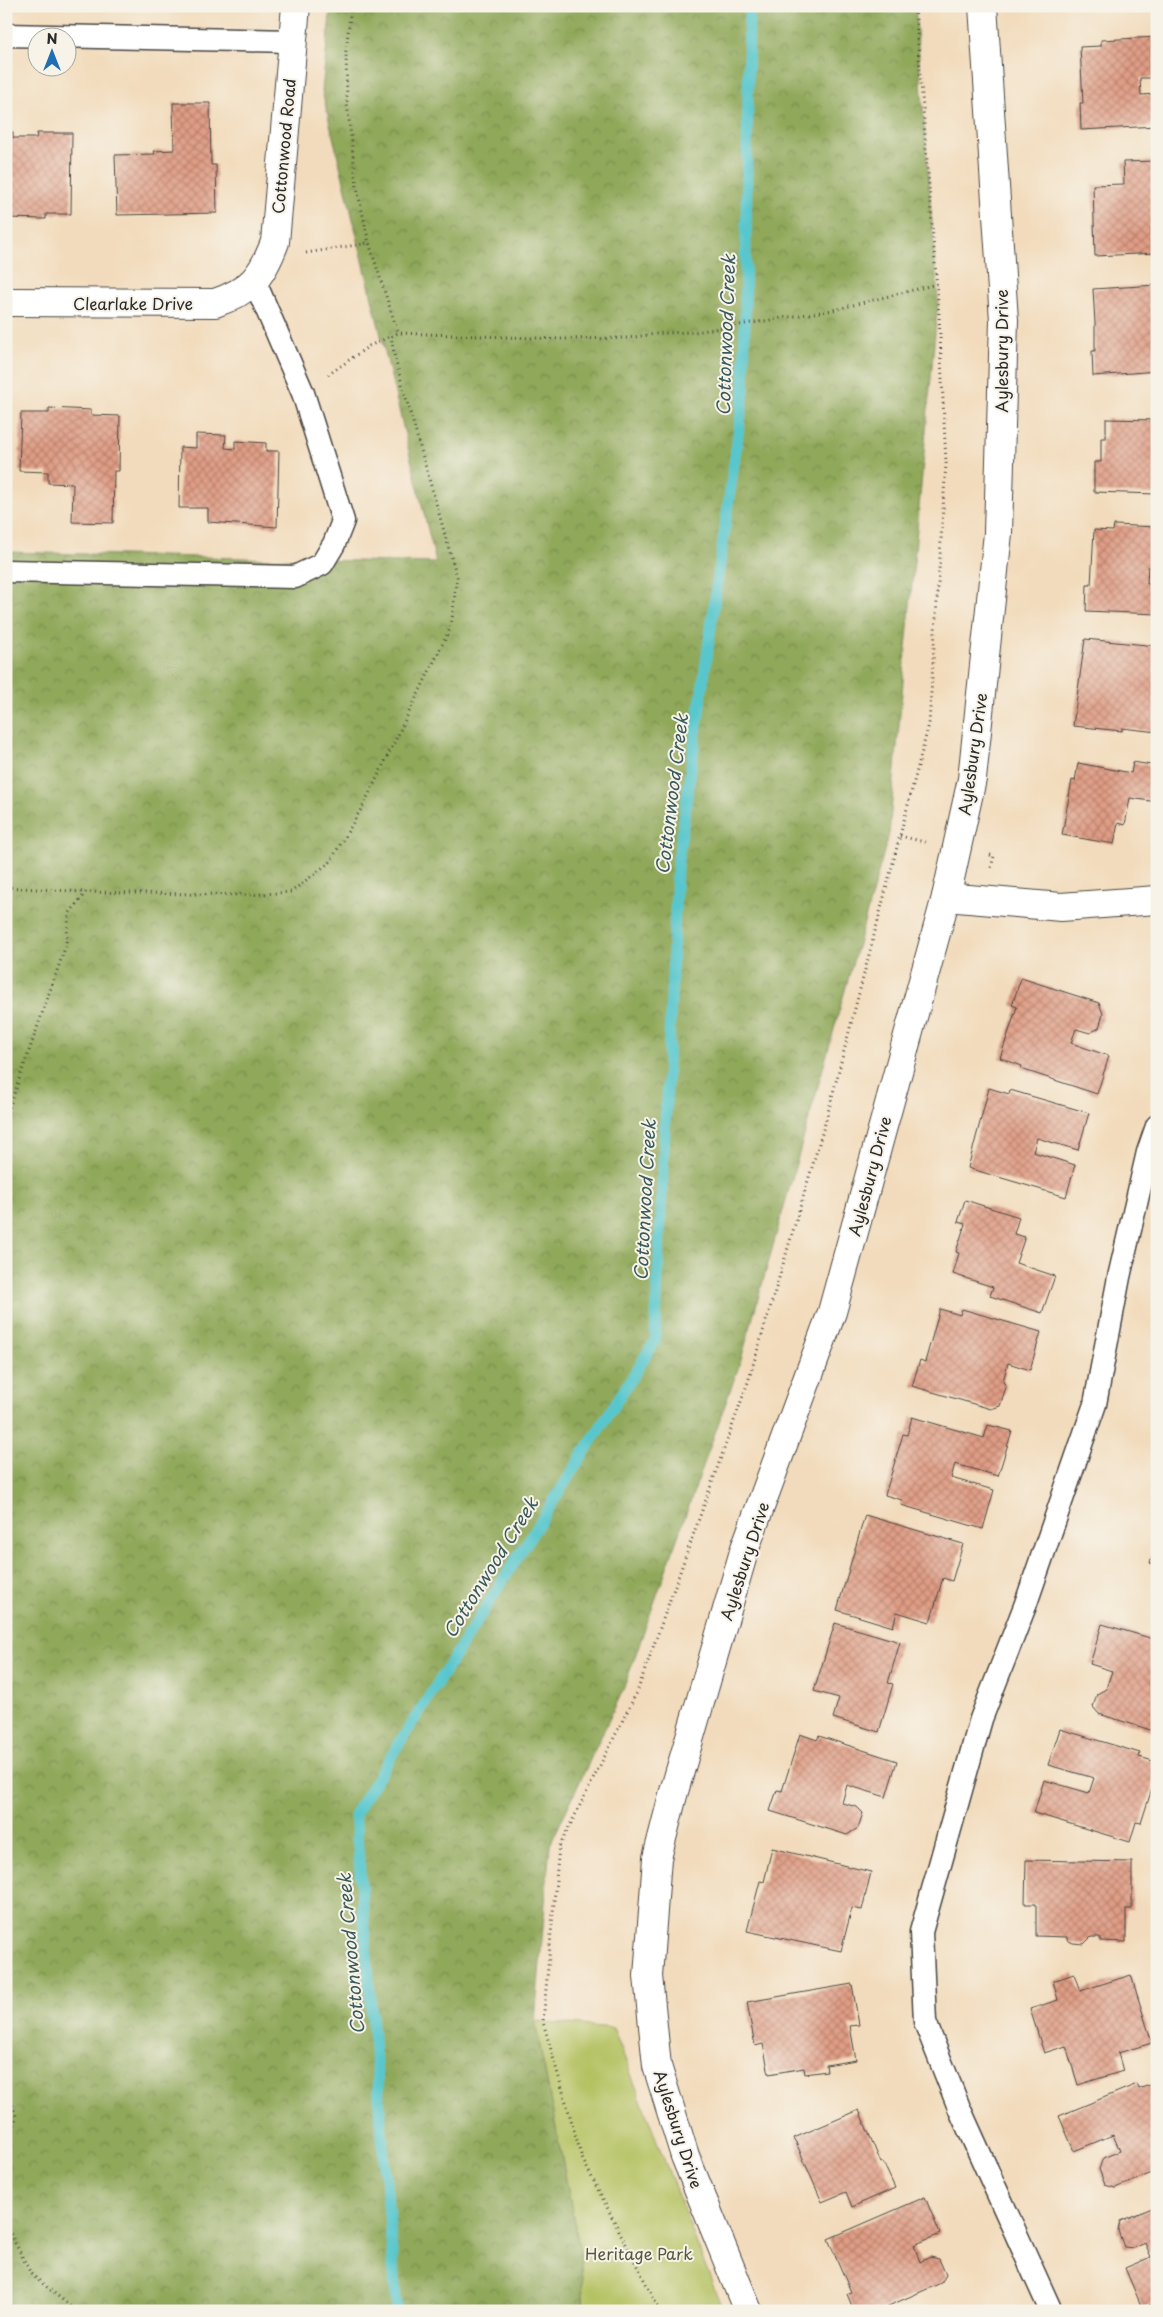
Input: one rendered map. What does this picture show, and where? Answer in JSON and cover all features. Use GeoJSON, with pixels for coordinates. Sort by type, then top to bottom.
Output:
{"type":"FeatureCollection","features":[{"type":"Feature","properties":{"kind":"street","name":"Cottonwood Road"},"geometry":{"type":"LineString","coordinates":[[254,282],[269,257],[275,242],[296,6]]}},
{"type":"Feature","properties":{"kind":"street","name":"Aylesbury Drive"},"geometry":{"type":"LineString","coordinates":[[748,2311],[685,2156],[657,2066],[648,1976],[657,1858],[673,1795],[745,1548],[832,1312],[946,897],[972,779],[998,533],[1004,320],[983,6]]}},
{"type":"Feature","properties":{"kind":"street","name":"Clearlake Drive"},"geometry":{"type":"LineString","coordinates":[[6,302],[215,303],[237,296],[254,282]]}},
{"type":"Feature","properties":{"kind":"street"},"geometry":{"type":"LineString","coordinates":[[946,897],[1061,907],[1157,900]]}},
{"type":"Feature","properties":{"kind":"lane"},"geometry":{"type":"LineString","coordinates":[[6,35],[292,41]]}},
{"type":"Feature","properties":{"kind":"lane"},"geometry":{"type":"LineString","coordinates":[[6,571],[295,577],[322,564],[334,544],[343,521],[302,393],[254,282]]}},
{"type":"Feature","properties":{"kind":"lane"},"geometry":{"type":"LineString","coordinates":[[1051,2311],[960,2110],[925,2022],[921,1932],[981,1720],[1025,1606],[1095,1404],[1119,1277],[1148,1152],[1157,1126]]}},
{"type":"Feature","properties":{"kind":"path"},"geometry":{"type":"LineString","coordinates":[[351,6],[346,51],[347,103],[357,188],[370,243],[398,333]]}},
{"type":"Feature","properties":{"kind":"path"},"geometry":{"type":"LineString","coordinates":[[660,2311],[582,2158],[544,2022],[559,1847],[637,1692],[748,1382],[826,1120],[929,724],[946,463],[937,284],[915,6]]}},
{"type":"Feature","properties":{"kind":"path"},"geometry":{"type":"LineString","coordinates":[[269,257],[370,243]]}},
{"type":"Feature","properties":{"kind":"path"},"geometry":{"type":"LineString","coordinates":[[302,393],[369,346],[398,333],[572,339],[627,338],[663,333],[695,332],[833,310],[937,284]]}},
{"type":"Feature","properties":{"kind":"path"},"geometry":{"type":"LineString","coordinates":[[6,887],[86,892],[239,895],[292,892],[330,862],[364,804],[451,627],[457,577],[395,359],[391,336]]}},
{"type":"Feature","properties":{"kind":"path"},"geometry":{"type":"LineString","coordinates":[[6,1117],[66,945],[69,914],[86,892]]}},
{"type":"Feature","properties":{"kind":"path"},"geometry":{"type":"LineString","coordinates":[[6,2086],[16,2116],[6,2168]]}},
{"type":"Feature","properties":{"kind":"path"},"geometry":{"type":"LineString","coordinates":[[6,2225],[31,2274],[76,2311]]}},
{"type":"Feature","properties":{"kind":"green space"},"geometry":{"type":"Polygon","coordinates":[[[331,6],[915,6],[938,301],[889,834],[740,1363],[623,1690],[550,1845],[535,2021],[580,2252],[584,2311],[6,2311],[6,552],[436,563],[322,91],[331,6]]]}},
{"type":"Feature","properties":{"kind":"green space","name":"Heritage Park"},"geometry":{"type":"Polygon","coordinates":[[[535,2021],[613,2028],[723,2311],[584,2311],[580,2252],[535,2021]]]}},
{"type":"Feature","properties":{"kind":"building"},"geometry":{"type":"Polygon","coordinates":[[[1157,37],[1157,78],[1140,78],[1141,95],[1157,94],[1157,126],[1081,130],[1080,103],[1083,103],[1080,47],[1101,46],[1101,40],[1157,37]]]}},
{"type":"Feature","properties":{"kind":"building"},"geometry":{"type":"Polygon","coordinates":[[[173,103],[210,103],[211,165],[216,165],[217,213],[117,215],[115,155],[155,154],[154,151],[174,150],[173,103]]]}},
{"type":"Feature","properties":{"kind":"building"},"geometry":{"type":"Polygon","coordinates":[[[6,132],[13,132],[13,138],[36,138],[37,133],[72,133],[71,214],[46,214],[46,219],[6,218],[6,132]]]}},
{"type":"Feature","properties":{"kind":"building"},"geometry":{"type":"Polygon","coordinates":[[[1157,161],[1157,253],[1095,256],[1093,185],[1124,184],[1123,162],[1157,161]]]}},
{"type":"Feature","properties":{"kind":"building"},"geometry":{"type":"Polygon","coordinates":[[[1157,285],[1157,371],[1093,376],[1092,351],[1095,351],[1095,323],[1093,289],[1157,285]]]}},
{"type":"Feature","properties":{"kind":"building"},"geometry":{"type":"Polygon","coordinates":[[[49,408],[91,410],[91,415],[120,416],[119,471],[114,471],[113,523],[72,522],[73,484],[48,483],[48,472],[19,471],[21,413],[49,413],[49,408]]]}},
{"type":"Feature","properties":{"kind":"building"},"geometry":{"type":"Polygon","coordinates":[[[1106,419],[1157,420],[1156,494],[1094,492],[1094,462],[1101,462],[1101,438],[1106,438],[1106,419]]]}},
{"type":"Feature","properties":{"kind":"building"},"geometry":{"type":"Polygon","coordinates":[[[196,434],[226,435],[225,448],[235,449],[235,441],[266,443],[266,451],[279,451],[277,527],[208,522],[208,508],[179,508],[180,447],[196,448],[196,434]]]}},
{"type":"Feature","properties":{"kind":"building"},"geometry":{"type":"Polygon","coordinates":[[[1114,525],[1157,527],[1157,567],[1148,567],[1147,584],[1157,584],[1157,614],[1086,611],[1087,585],[1091,585],[1094,530],[1113,531],[1114,525]]]}},
{"type":"Feature","properties":{"kind":"building"},"geometry":{"type":"Polygon","coordinates":[[[1085,639],[1157,646],[1157,732],[1073,726],[1085,639]]]}},
{"type":"Feature","properties":{"kind":"building"},"geometry":{"type":"Polygon","coordinates":[[[1133,762],[1157,766],[1157,802],[1130,798],[1125,825],[1118,823],[1114,844],[1062,835],[1072,780],[1075,781],[1078,763],[1131,773],[1133,762]]]}},
{"type":"Feature","properties":{"kind":"building"},"geometry":{"type":"Polygon","coordinates":[[[1021,978],[1099,1003],[1103,1014],[1099,1028],[1090,1033],[1076,1029],[1071,1043],[1109,1056],[1097,1094],[1021,1069],[1022,1066],[1000,1058],[1017,1007],[1012,1005],[1021,978]]]}},
{"type":"Feature","properties":{"kind":"building"},"geometry":{"type":"Polygon","coordinates":[[[989,1088],[1009,1094],[1010,1090],[1089,1113],[1078,1150],[1037,1138],[1033,1152],[1075,1165],[1066,1197],[968,1168],[989,1088]]]}},
{"type":"Feature","properties":{"kind":"building"},"geometry":{"type":"Polygon","coordinates":[[[965,1200],[1019,1217],[1014,1234],[1025,1237],[1016,1263],[1055,1276],[1042,1313],[990,1296],[993,1287],[953,1274],[959,1253],[956,1252],[965,1224],[958,1222],[965,1200]]]}},
{"type":"Feature","properties":{"kind":"building"},"geometry":{"type":"Polygon","coordinates":[[[940,1309],[960,1315],[962,1309],[1041,1332],[1030,1370],[1008,1363],[1003,1381],[1006,1387],[1000,1406],[991,1409],[912,1386],[920,1360],[925,1362],[940,1309]]]}},
{"type":"Feature","properties":{"kind":"building"},"geometry":{"type":"Polygon","coordinates":[[[912,1417],[984,1438],[988,1425],[1012,1431],[998,1476],[955,1464],[951,1478],[994,1490],[983,1529],[901,1505],[902,1500],[885,1495],[903,1434],[907,1435],[912,1417]]]}},
{"type":"Feature","properties":{"kind":"building"},"geometry":{"type":"Polygon","coordinates":[[[865,1515],[963,1544],[952,1581],[943,1578],[930,1622],[897,1612],[893,1627],[837,1610],[865,1515]]]}},
{"type":"Feature","properties":{"kind":"building"},"geometry":{"type":"Polygon","coordinates":[[[1157,1544],[1157,1565],[1150,1563],[1157,1544]]]}},
{"type":"Feature","properties":{"kind":"building"},"geometry":{"type":"Polygon","coordinates":[[[835,1623],[900,1642],[888,1683],[893,1684],[879,1732],[833,1718],[839,1698],[814,1691],[835,1623]]]}},
{"type":"Feature","properties":{"kind":"building"},"geometry":{"type":"Polygon","coordinates":[[[1102,1624],[1157,1640],[1157,1732],[1099,1714],[1093,1707],[1097,1694],[1106,1689],[1112,1671],[1090,1664],[1102,1624]]]}},
{"type":"Feature","properties":{"kind":"building"},"geometry":{"type":"Polygon","coordinates":[[[1060,1729],[1140,1753],[1139,1757],[1157,1762],[1157,1773],[1141,1823],[1136,1822],[1130,1842],[1034,1813],[1044,1780],[1089,1793],[1094,1778],[1048,1765],[1060,1729]]]}},
{"type":"Feature","properties":{"kind":"building"},"geometry":{"type":"Polygon","coordinates":[[[800,1734],[817,1740],[819,1736],[897,1761],[886,1797],[847,1785],[842,1803],[857,1807],[863,1813],[858,1828],[847,1835],[770,1811],[777,1790],[782,1791],[800,1734]]]}},
{"type":"Feature","properties":{"kind":"building"},"geometry":{"type":"Polygon","coordinates":[[[772,1848],[871,1872],[862,1910],[852,1908],[841,1951],[747,1931],[760,1881],[764,1882],[772,1848]]]}},
{"type":"Feature","properties":{"kind":"building"},"geometry":{"type":"Polygon","coordinates":[[[1026,1860],[1132,1862],[1132,1909],[1126,1909],[1126,1942],[1100,1941],[1100,1937],[1091,1937],[1084,1944],[1073,1943],[1067,1940],[1067,1937],[1036,1936],[1036,1904],[1025,1904],[1026,1860]]]}},
{"type":"Feature","properties":{"kind":"building"},"geometry":{"type":"Polygon","coordinates":[[[1074,1974],[1080,1991],[1131,1975],[1152,2043],[1118,2053],[1123,2071],[1078,2085],[1066,2046],[1044,2053],[1030,2009],[1058,2000],[1053,1981],[1074,1974]]]}},
{"type":"Feature","properties":{"kind":"building"},"geometry":{"type":"Polygon","coordinates":[[[852,1984],[859,2025],[850,2026],[856,2060],[826,2065],[827,2071],[805,2074],[804,2068],[769,2074],[763,2044],[755,2046],[747,2002],[852,1984]]]}},
{"type":"Feature","properties":{"kind":"building"},"geometry":{"type":"Polygon","coordinates":[[[1157,2082],[1157,2171],[1115,2188],[1105,2185],[1099,2169],[1103,2158],[1120,2151],[1113,2135],[1074,2151],[1059,2116],[1137,2084],[1139,2089],[1157,2082]]]}},
{"type":"Feature","properties":{"kind":"building"},"geometry":{"type":"Polygon","coordinates":[[[859,2110],[881,2163],[883,2162],[895,2188],[852,2207],[846,2192],[822,2202],[794,2138],[859,2110]]]}},
{"type":"Feature","properties":{"kind":"building"},"geometry":{"type":"Polygon","coordinates":[[[925,2197],[940,2234],[914,2245],[920,2262],[930,2257],[939,2259],[946,2275],[941,2283],[877,2311],[854,2311],[847,2294],[851,2292],[828,2239],[925,2197]]]}},
{"type":"Feature","properties":{"kind":"building"},"geometry":{"type":"Polygon","coordinates":[[[1157,2206],[1157,2302],[1142,2308],[1125,2268],[1151,2257],[1145,2243],[1134,2248],[1124,2247],[1118,2231],[1120,2221],[1157,2206]]]}},
{"type":"Feature","properties":{"kind":"waterway","name":"Cottonwood Creek"},"geometry":{"type":"LineString","coordinates":[[397,2311],[355,1813],[655,1341],[677,868],[744,392],[749,6]]}}]}
